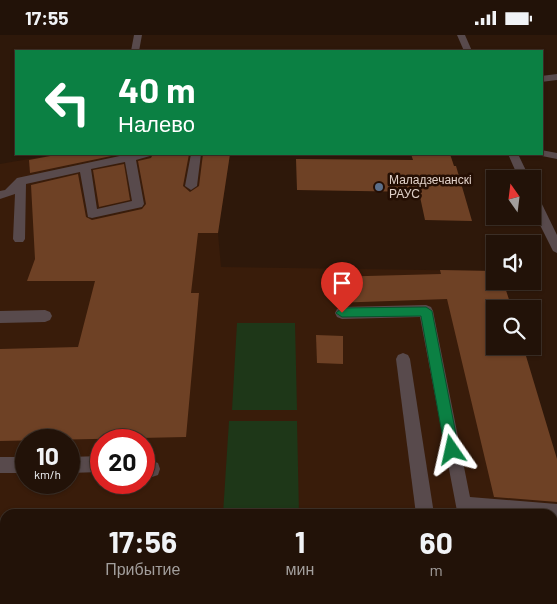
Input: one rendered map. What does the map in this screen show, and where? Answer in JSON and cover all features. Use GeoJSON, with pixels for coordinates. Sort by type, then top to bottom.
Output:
{"type":"FeatureCollection","features":[{"type":"Feature","properties":{"kind":"street"},"geometry":{"type":"LineString","coordinates":[[135,50],[138,35]]}},
{"type":"Feature","properties":{"kind":"street"},"geometry":{"type":"LineString","coordinates":[[461,35],[468,50]]}},
{"type":"Feature","properties":{"kind":"street"},"geometry":{"type":"LineString","coordinates":[[543,79],[557,77]]}},
{"type":"Feature","properties":{"kind":"street"},"geometry":{"type":"LineString","coordinates":[[543,153],[557,156]]}},
{"type":"Feature","properties":{"kind":"street"},"geometry":{"type":"LineString","coordinates":[[0,195],[9,193],[21,181],[141,155]]}},
{"type":"Feature","properties":{"kind":"street"},"geometry":{"type":"LineString","coordinates":[[191,186],[196,155]]}},
{"type":"Feature","properties":{"kind":"street"},"geometry":{"type":"LineString","coordinates":[[513,155],[520,170]]}},
{"type":"Feature","properties":{"kind":"street"},"geometry":{"type":"LineString","coordinates":[[85,167],[92,213],[138,204],[130,157]]}},
{"type":"Feature","properties":{"kind":"street"},"geometry":{"type":"LineString","coordinates":[[19,239],[21,181]]}},
{"type":"Feature","properties":{"kind":"street"},"geometry":{"type":"LineString","coordinates":[[541,215],[557,248]]}},
{"type":"Feature","properties":{"kind":"street"},"geometry":{"type":"LineString","coordinates":[[342,313],[426,311],[463,505],[510,509]]}},
{"type":"Feature","properties":{"kind":"street"},"geometry":{"type":"LineString","coordinates":[[0,317],[45,317]]}},
{"type":"Feature","properties":{"kind":"street"},"geometry":{"type":"LineString","coordinates":[[403,359],[424,509]]}},
{"type":"Feature","properties":{"kind":"street"},"geometry":{"type":"LineString","coordinates":[[0,465],[15,465]]}},
{"type":"Feature","properties":{"kind":"shaded area"},"geometry":{"type":"Polygon","coordinates":[[[51,155],[230,155],[218,233],[221,267],[486,271],[486,290],[506,290],[509,300],[486,300],[486,355],[500,355],[557,459],[557,509],[0,509],[0,164],[51,155]]]}},
{"type":"Feature","properties":{"kind":"green space"},"geometry":{"type":"Polygon","coordinates":[[[237,323],[295,323],[297,410],[232,410],[237,323]]]}},
{"type":"Feature","properties":{"kind":"green space"},"geometry":{"type":"Polygon","coordinates":[[[229,421],[297,421],[299,509],[223,509],[229,421]]]}},
{"type":"Feature","properties":{"kind":"building"},"geometry":{"type":"Polygon","coordinates":[[[56,155],[116,155],[30,173],[29,160],[56,155]]]}},
{"type":"Feature","properties":{"kind":"building"},"geometry":{"type":"Polygon","coordinates":[[[152,155],[189,155],[183,186],[190,192],[199,186],[203,155],[230,155],[218,233],[198,233],[191,293],[199,293],[186,437],[155,438],[155,429],[90,429],[90,439],[80,439],[80,429],[15,429],[15,441],[0,441],[0,349],[78,347],[95,281],[27,281],[35,259],[31,185],[78,174],[86,217],[92,220],[142,209],[146,204],[138,161],[151,158],[152,155]]]}},
{"type":"Feature","properties":{"kind":"building","name":"Маладзечанскі РАУС"},"geometry":{"type":"Polygon","coordinates":[[[411,155],[450,155],[454,166],[456,166],[472,221],[425,220],[419,192],[297,190],[296,159],[413,160],[411,155]]]}},
{"type":"Feature","properties":{"kind":"building"},"geometry":{"type":"Polygon","coordinates":[[[124,164],[130,200],[99,207],[93,170],[124,164]]]}},
{"type":"Feature","properties":{"kind":"building"},"geometry":{"type":"Polygon","coordinates":[[[440,270],[486,271],[486,290],[506,290],[509,300],[486,300],[486,355],[526,355],[557,459],[557,502],[494,497],[447,299],[333,303],[330,277],[441,274],[440,270]]]}},
{"type":"Feature","properties":{"kind":"building"},"geometry":{"type":"Polygon","coordinates":[[[316,335],[343,336],[343,364],[317,363],[316,335]]]}},
{"type":"Feature","properties":{"kind":"place","name":"Маладзечанскі РАУС"},"geometry":{"type":"Point","coordinates":[379,187]}},
{"type":"Feature","properties":{"kind":"route"},"geometry":{"type":"LineString","coordinates":[[342,313],[426,311],[452,450]]}}]}
